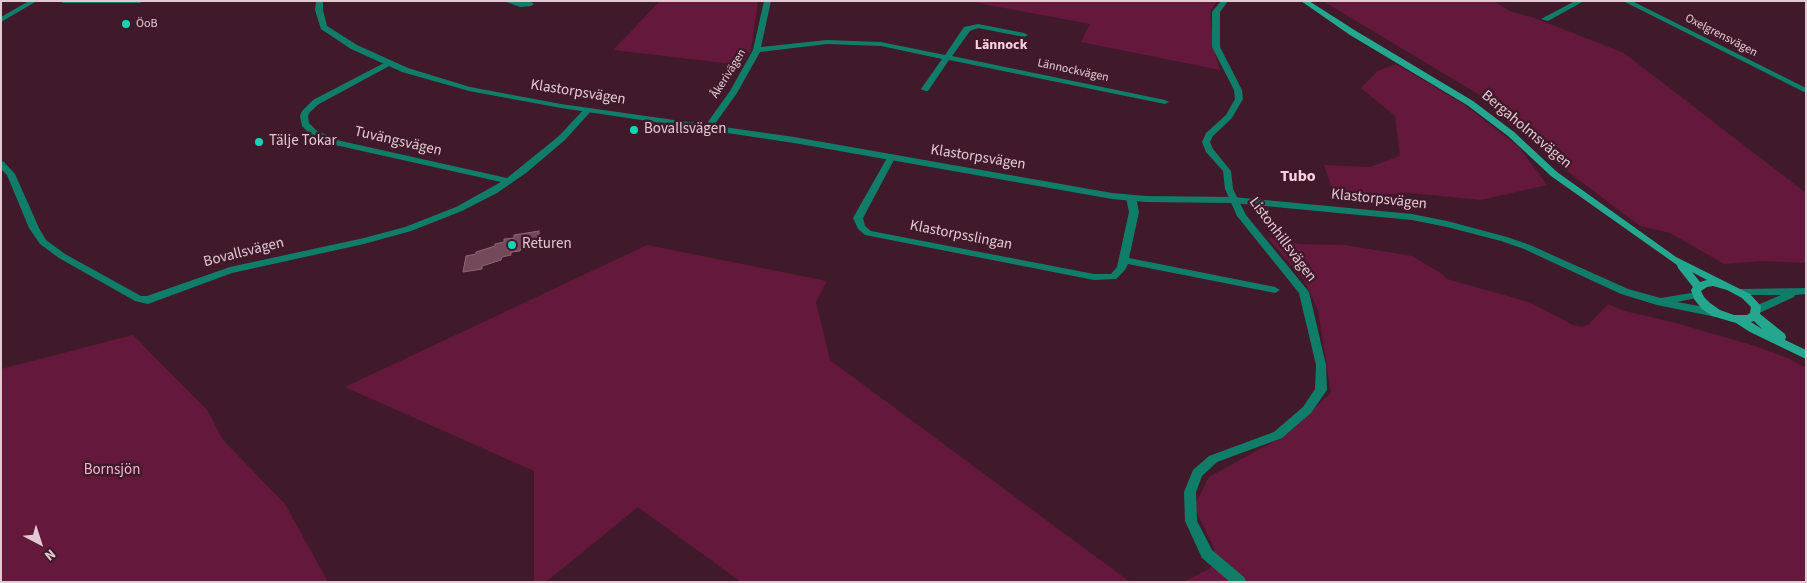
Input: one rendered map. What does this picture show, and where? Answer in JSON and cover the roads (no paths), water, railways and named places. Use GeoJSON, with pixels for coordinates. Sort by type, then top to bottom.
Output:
{"type":"FeatureCollection","features":[{"type":"Feature","properties":{"kind":"main road","name":"Bergaholmsvägen"},"geometry":{"type":"LineString","coordinates":[[1304,1],[1353,33],[1470,103],[1511,134],[1554,174],[1673,259],[1689,274],[1702,303],[1716,313],[1740,320],[1754,330],[1806,355]]}},
{"type":"Feature","properties":{"kind":"main road","name":"Bergaholmsvägen"},"geometry":{"type":"LineString","coordinates":[[1673,259],[1742,292],[1750,299],[1766,326],[1806,355]]}},
{"type":"Feature","properties":{"kind":"main road","name":"Bergaholmsvägen"},"geometry":{"type":"LineString","coordinates":[[1697,291],[1708,283],[1725,285]]}},
{"type":"Feature","properties":{"kind":"main road"},"geometry":{"type":"LineString","coordinates":[[1740,320],[1749,319],[1756,312]]}},
{"type":"Feature","properties":{"kind":"street"},"geometry":{"type":"LineString","coordinates":[[1,20],[34,1]]}},
{"type":"Feature","properties":{"kind":"street"},"geometry":{"type":"LineString","coordinates":[[62,1],[140,1]]}},
{"type":"Feature","properties":{"kind":"street","name":"Klastorpsvägen"},"geometry":{"type":"LineString","coordinates":[[320,1],[319,10],[324,27],[354,47],[389,64],[441,82],[469,89],[588,110],[709,126],[1131,198],[1233,200],[1412,217],[1490,234],[1527,247],[1625,292],[1657,301],[1716,313]]}},
{"type":"Feature","properties":{"kind":"street"},"geometry":{"type":"LineString","coordinates":[[507,1],[520,5],[531,4]]}},
{"type":"Feature","properties":{"kind":"street","name":"Åkerivägen"},"geometry":{"type":"LineString","coordinates":[[709,126],[734,91],[757,50],[768,1]]}},
{"type":"Feature","properties":{"kind":"street","name":"Listonhillsvägen"},"geometry":{"type":"LineString","coordinates":[[1225,1],[1216,12],[1216,47],[1238,90],[1239,99],[1229,116],[1209,135],[1206,142],[1209,150],[1227,172],[1229,189],[1242,216],[1304,292],[1322,365],[1321,390],[1307,410],[1278,435],[1213,459],[1197,473],[1190,492],[1191,521],[1207,554],[1240,582]]}},
{"type":"Feature","properties":{"kind":"street"},"geometry":{"type":"LineString","coordinates":[[1545,19],[1581,1]]}},
{"type":"Feature","properties":{"kind":"street","name":"Oxelgrensvägen"},"geometry":{"type":"LineString","coordinates":[[1626,1],[1806,91]]}},
{"type":"Feature","properties":{"kind":"street"},"geometry":{"type":"LineString","coordinates":[[925,89],[967,29],[978,26],[1024,35]]}},
{"type":"Feature","properties":{"kind":"street","name":"Lännockvägen"},"geometry":{"type":"LineString","coordinates":[[757,50],[828,42],[882,44],[1165,102]]}},
{"type":"Feature","properties":{"kind":"street","name":"Tuvängsvägen"},"geometry":{"type":"LineString","coordinates":[[389,64],[316,102],[306,111],[304,116],[305,124],[314,133],[338,143],[509,181]]}},
{"type":"Feature","properties":{"kind":"street","name":"Bovallsvägen"},"geometry":{"type":"LineString","coordinates":[[1,164],[11,174],[34,228],[43,242],[62,256],[139,299],[154,299],[230,270],[364,241],[408,229],[459,209],[509,181],[562,138],[588,110]]}},
{"type":"Feature","properties":{"kind":"street","name":"Klastorpsslingan"},"geometry":{"type":"LineString","coordinates":[[891,158],[858,218],[861,227],[868,233],[1094,277],[1112,277],[1122,268],[1124,260]]}},
{"type":"Feature","properties":{"kind":"street"},"geometry":{"type":"LineString","coordinates":[[1131,198],[1134,212],[1124,260],[1275,290]]}},
{"type":"Feature","properties":{"kind":"street","name":"Klastorpsvägen"},"geometry":{"type":"LineString","coordinates":[[1657,301],[1697,291]]}},
{"type":"Feature","properties":{"kind":"street"},"geometry":{"type":"LineString","coordinates":[[1742,292],[1803,291]]}},
{"type":"Feature","properties":{"kind":"street"},"geometry":{"type":"LineString","coordinates":[[1756,312],[1803,291]]}},
{"type":"Feature","properties":{"kind":"place","name":"ÖoB"},"geometry":{"type":"Point","coordinates":[126,24]}},
{"type":"Feature","properties":{"kind":"place","name":"Bovallsvägen"},"geometry":{"type":"Point","coordinates":[634,130]}},
{"type":"Feature","properties":{"kind":"place","name":"Tälje Tokar"},"geometry":{"type":"Point","coordinates":[259,142]}},
{"type":"Feature","properties":{"kind":"place","name":"Returen"},"geometry":{"type":"Point","coordinates":[512,245]}},
{"type":"Feature","properties":{"kind":"district","name":"Lännock"},"geometry":{"type":"Point","coordinates":[1001,46]}},
{"type":"Feature","properties":{"kind":"district","name":"Tubo"},"geometry":{"type":"Point","coordinates":[1298,177]}},
{"type":"Feature","properties":{"kind":"park label","name":"Bornsjön"},"geometry":{"type":"Point","coordinates":[112,471]}}]}
